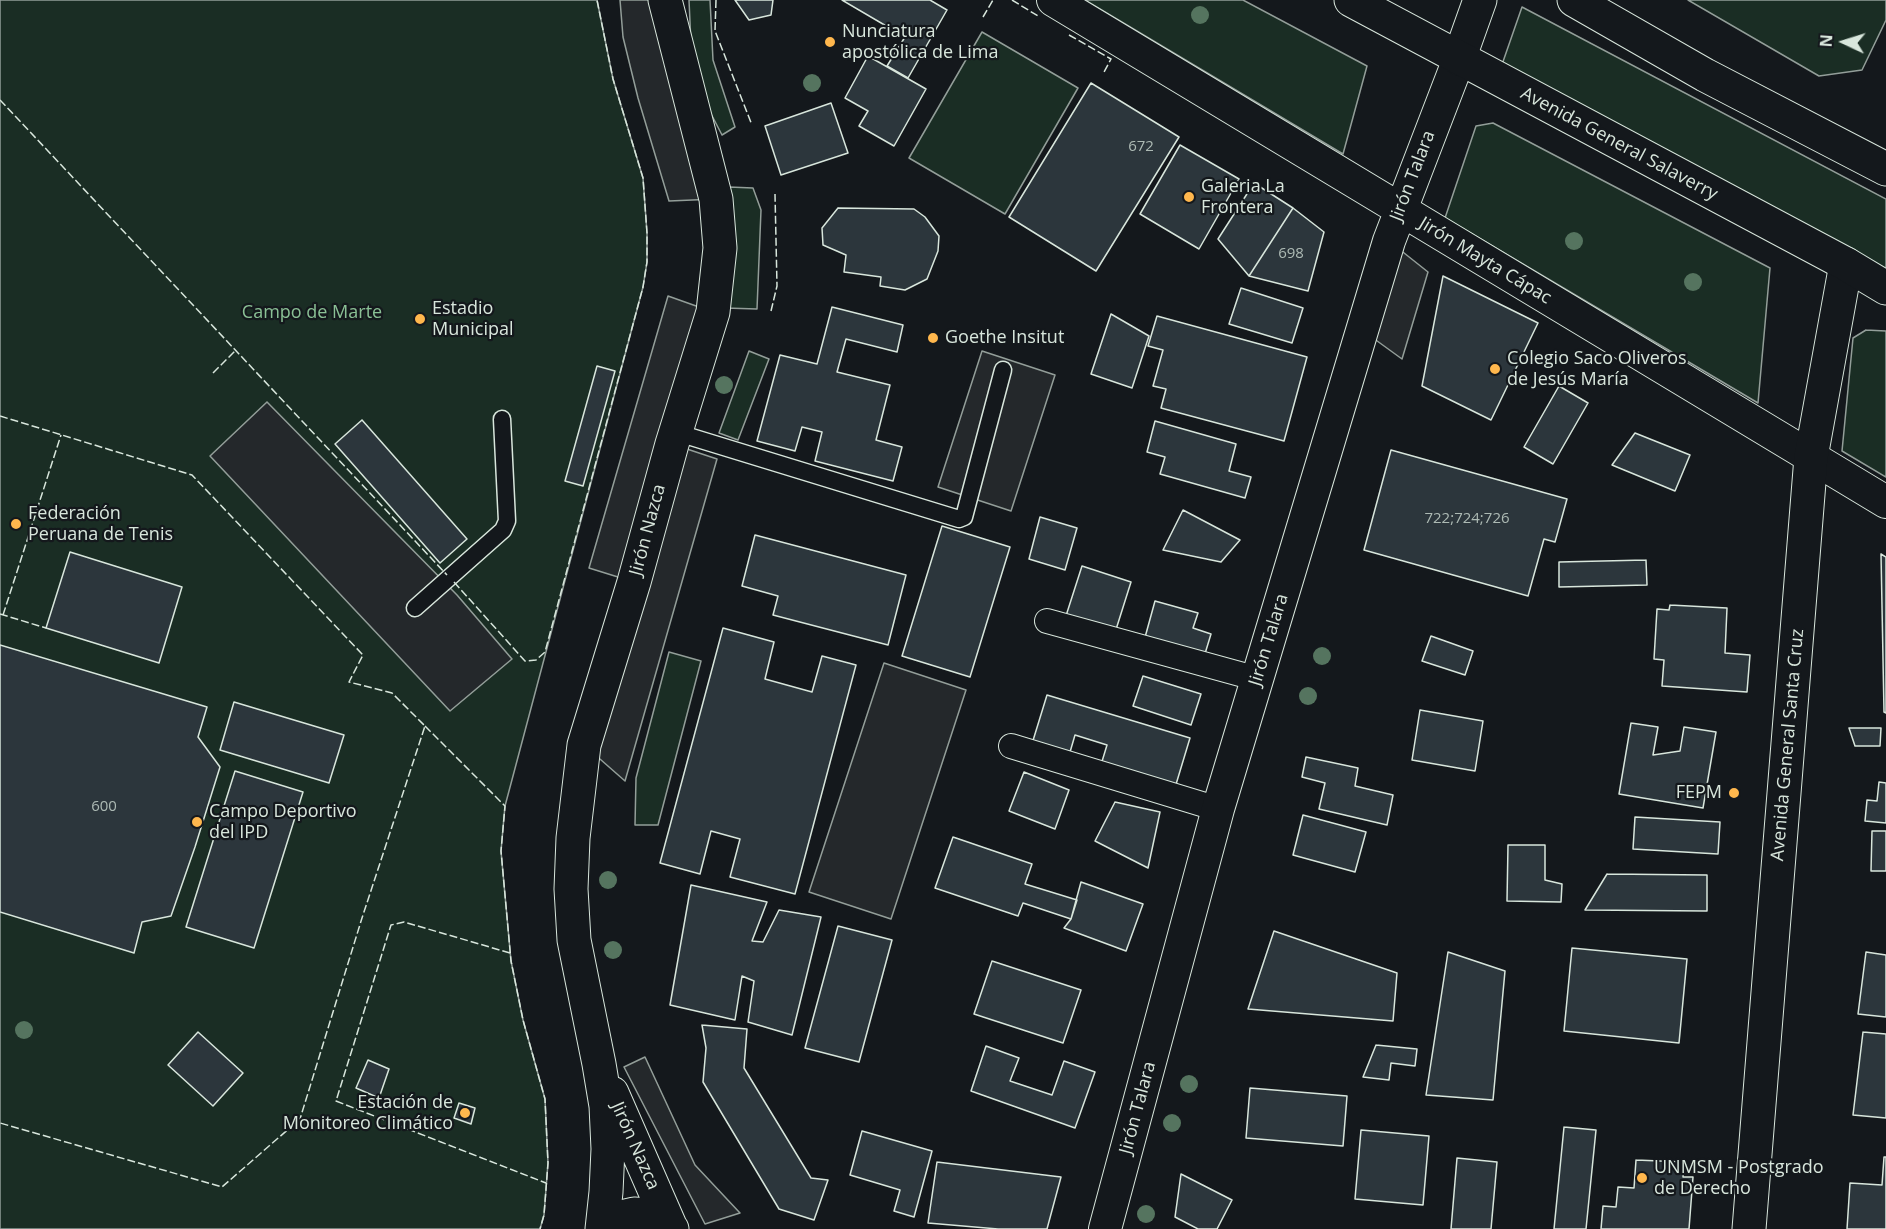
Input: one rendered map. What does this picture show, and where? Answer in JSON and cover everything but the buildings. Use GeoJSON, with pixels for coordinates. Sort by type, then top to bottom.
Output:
{"type":"FeatureCollection","features":[{"type":"Feature","properties":{"kind":"street","name":"Jirón Nazca"},"geometry":{"type":"LineString","coordinates":[[604,1229],[608,1149],[606,1106],[600,1064],[574,940],[571,889],[573,838],[584,745],[634,582],[675,432],[713,312],[720,248],[716,199],[665,0]]}},
{"type":"Feature","properties":{"kind":"street","name":"Jirón Mayta Cápac"},"geometry":{"type":"LineString","coordinates":[[1053,0],[1886,502]]}},
{"type":"Feature","properties":{"kind":"street","name":"Avenida General Salaverry"},"geometry":{"type":"LineString","coordinates":[[1351,0],[1846,264],[1886,288]]}},
{"type":"Feature","properties":{"kind":"street"},"geometry":{"type":"LineString","coordinates":[[1459,59],[1480,0]]}},
{"type":"Feature","properties":{"kind":"street"},"geometry":{"type":"LineString","coordinates":[[1574,0],[1705,75],[1886,169]]}},
{"type":"Feature","properties":{"kind":"street","name":"Jirón Talara"},"geometry":{"type":"LineString","coordinates":[[1105,1229],[1218,809],[1389,241],[1459,59]]}},
{"type":"Feature","properties":{"kind":"street","name":"Avenida General Santa Cruz"},"geometry":{"type":"LineString","coordinates":[[1749,1229],[1811,457],[1846,264]]}},
{"type":"Feature","properties":{"kind":"street"},"geometry":{"type":"LineString","coordinates":[[1047,621],[1258,680]]}},
{"type":"Feature","properties":{"kind":"street"},"geometry":{"type":"LineString","coordinates":[[1011,746],[1218,809]]}},
{"type":"Feature","properties":{"kind":"street","name":"Jirón Nazca"},"geometry":{"type":"LineString","coordinates":[[600,1064],[672,1228]]}},
{"type":"Feature","properties":{"kind":"street"},"geometry":{"type":"LineString","coordinates":[[604,1229],[621,1217],[634,1214],[648,1215],[672,1228]]}},
{"type":"Feature","properties":{"kind":"lane"},"geometry":{"type":"LineString","coordinates":[[675,432],[959,519],[964,517],[1003,370]]}},
{"type":"Feature","properties":{"kind":"lane"},"geometry":{"type":"LineString","coordinates":[[415,608],[503,530],[507,521],[502,419]]}},
{"type":"Feature","properties":{"kind":"green space","name":"Campo de Marte"},"geometry":{"type":"Polygon","coordinates":[[[0,0],[597,0],[613,79],[643,178],[647,262],[643,287],[505,806],[501,851],[511,961],[523,1020],[545,1099],[548,1163],[544,1215],[540,1229],[0,1229],[0,0]]]}},
{"type":"Feature","properties":{"kind":"green space"},"geometry":{"type":"Polygon","coordinates":[[[689,0],[710,0],[713,60],[735,127],[722,135],[708,108],[691,44],[689,0]]]}},
{"type":"Feature","properties":{"kind":"green space"},"geometry":{"type":"Polygon","coordinates":[[[1085,0],[1243,0],[1367,66],[1343,154],[1085,0]]]}},
{"type":"Feature","properties":{"kind":"green space"},"geometry":{"type":"Polygon","coordinates":[[[1688,0],[1886,0],[1886,20],[1862,70],[1819,76],[1688,0]]]}},
{"type":"Feature","properties":{"kind":"green space"},"geometry":{"type":"Polygon","coordinates":[[[1522,7],[1886,199],[1886,288],[1498,76],[1522,7]]]}},
{"type":"Feature","properties":{"kind":"green space"},"geometry":{"type":"Polygon","coordinates":[[[982,32],[1078,88],[1005,214],[909,158],[982,32]]]}},
{"type":"Feature","properties":{"kind":"green space"},"geometry":{"type":"Polygon","coordinates":[[[1493,123],[1770,268],[1758,403],[1445,218],[1476,126],[1493,123]]]}},
{"type":"Feature","properties":{"kind":"green space"},"geometry":{"type":"Polygon","coordinates":[[[729,187],[753,188],[761,210],[757,309],[725,308],[729,187]]]}},
{"type":"Feature","properties":{"kind":"green space"},"geometry":{"type":"Polygon","coordinates":[[[1866,330],[1886,331],[1886,477],[1842,451],[1853,338],[1866,330]]]}},
{"type":"Feature","properties":{"kind":"green space"},"geometry":{"type":"Polygon","coordinates":[[[749,351],[769,359],[738,440],[719,433],[749,351]]]}},
{"type":"Feature","properties":{"kind":"green space"},"geometry":{"type":"Polygon","coordinates":[[[669,652],[701,661],[658,825],[635,825],[636,778],[669,652]]]}},
{"type":"Feature","properties":{"kind":"shaded area"},"geometry":{"type":"Polygon","coordinates":[[[620,0],[665,0],[716,199],[669,201],[638,98],[623,37],[620,0]]]}},
{"type":"Feature","properties":{"kind":"shaded area"},"geometry":{"type":"Polygon","coordinates":[[[1389,241],[1428,272],[1402,359],[1362,330],[1389,241]]]}},
{"type":"Feature","properties":{"kind":"shaded area"},"geometry":{"type":"Polygon","coordinates":[[[668,296],[713,312],[672,444],[717,459],[625,781],[584,745],[634,582],[589,568],[668,296]]]}},
{"type":"Feature","properties":{"kind":"shaded area"},"geometry":{"type":"Polygon","coordinates":[[[982,351],[1055,375],[1011,511],[938,487],[982,351]]]}},
{"type":"Feature","properties":{"kind":"shaded area"},"geometry":{"type":"Polygon","coordinates":[[[267,402],[457,595],[512,659],[450,711],[210,456],[267,402]]]}},
{"type":"Feature","properties":{"kind":"shaded area"},"geometry":{"type":"Polygon","coordinates":[[[884,663],[966,690],[891,919],[809,892],[884,663]]]}},
{"type":"Feature","properties":{"kind":"shaded area"},"geometry":{"type":"Polygon","coordinates":[[[645,1057],[695,1165],[740,1213],[705,1224],[624,1067],[645,1057]]]}},
{"type":"Feature","properties":{"kind":"fence"},"geometry":{"type":"LineString","coordinates":[[454,582],[525,661],[536,660],[545,652],[643,287],[647,262],[643,178],[613,79],[597,0]]}},
{"type":"Feature","properties":{"kind":"fence"},"geometry":{"type":"LineString","coordinates":[[716,0],[715,31],[752,125]]}},
{"type":"Feature","properties":{"kind":"fence"},"geometry":{"type":"LineString","coordinates":[[983,17],[993,0]]}},
{"type":"Feature","properties":{"kind":"fence"},"geometry":{"type":"LineString","coordinates":[[1012,0],[1038,16]]}},
{"type":"Feature","properties":{"kind":"fence"},"geometry":{"type":"LineString","coordinates":[[1069,35],[1111,59],[1103,74]]}},
{"type":"Feature","properties":{"kind":"fence"},"geometry":{"type":"LineString","coordinates":[[0,100],[447,575]]}},
{"type":"Feature","properties":{"kind":"fence"},"geometry":{"type":"LineString","coordinates":[[771,311],[777,286],[775,194]]}},
{"type":"Feature","properties":{"kind":"fence"},"geometry":{"type":"LineString","coordinates":[[213,373],[235,351]]}},
{"type":"Feature","properties":{"kind":"fence"},"geometry":{"type":"LineString","coordinates":[[0,416],[192,475],[363,655],[349,682],[392,693],[425,726],[362,918],[300,1119],[222,1187],[0,1123]]}},
{"type":"Feature","properties":{"kind":"fence"},"geometry":{"type":"LineString","coordinates":[[3,615],[61,435]]}},
{"type":"Feature","properties":{"kind":"fence"},"geometry":{"type":"LineString","coordinates":[[0,614],[46,628]]}},
{"type":"Feature","properties":{"kind":"fence"},"geometry":{"type":"LineString","coordinates":[[425,726],[505,806],[501,851],[511,961],[523,1020],[545,1099],[548,1163],[544,1215],[540,1229]]}},
{"type":"Feature","properties":{"kind":"fence"},"geometry":{"type":"LineString","coordinates":[[510,953],[404,922],[391,925],[336,1101],[546,1183]]}},
{"type":"Feature","properties":{"kind":"place","name":"Nunciatura apostólica de Lima"},"geometry":{"type":"Point","coordinates":[830,42]}},
{"type":"Feature","properties":{"kind":"place","name":"Galeria La Frontera"},"geometry":{"type":"Point","coordinates":[1189,197]}},
{"type":"Feature","properties":{"kind":"place","name":"Estadio Municipal"},"geometry":{"type":"Point","coordinates":[420,319]}},
{"type":"Feature","properties":{"kind":"place","name":"Goethe Insitut"},"geometry":{"type":"Point","coordinates":[933,338]}},
{"type":"Feature","properties":{"kind":"place","name":"Colegio Saco Oliveros de Jesús María"},"geometry":{"type":"Point","coordinates":[1495,369]}},
{"type":"Feature","properties":{"kind":"place","name":"Federación Peruana de Tenis"},"geometry":{"type":"Point","coordinates":[16,524]}},
{"type":"Feature","properties":{"kind":"place","name":"FEPM"},"geometry":{"type":"Point","coordinates":[1734,793]}},
{"type":"Feature","properties":{"kind":"place","name":"Campo Deportivo del IPD"},"geometry":{"type":"Point","coordinates":[197,822]}},
{"type":"Feature","properties":{"kind":"place","name":"Estación de Monitoreo Climático"},"geometry":{"type":"Point","coordinates":[465,1113]}},
{"type":"Feature","properties":{"kind":"place","name":"UNMSM - Postgrado de Derecho"},"geometry":{"type":"Point","coordinates":[1642,1178]}}]}
